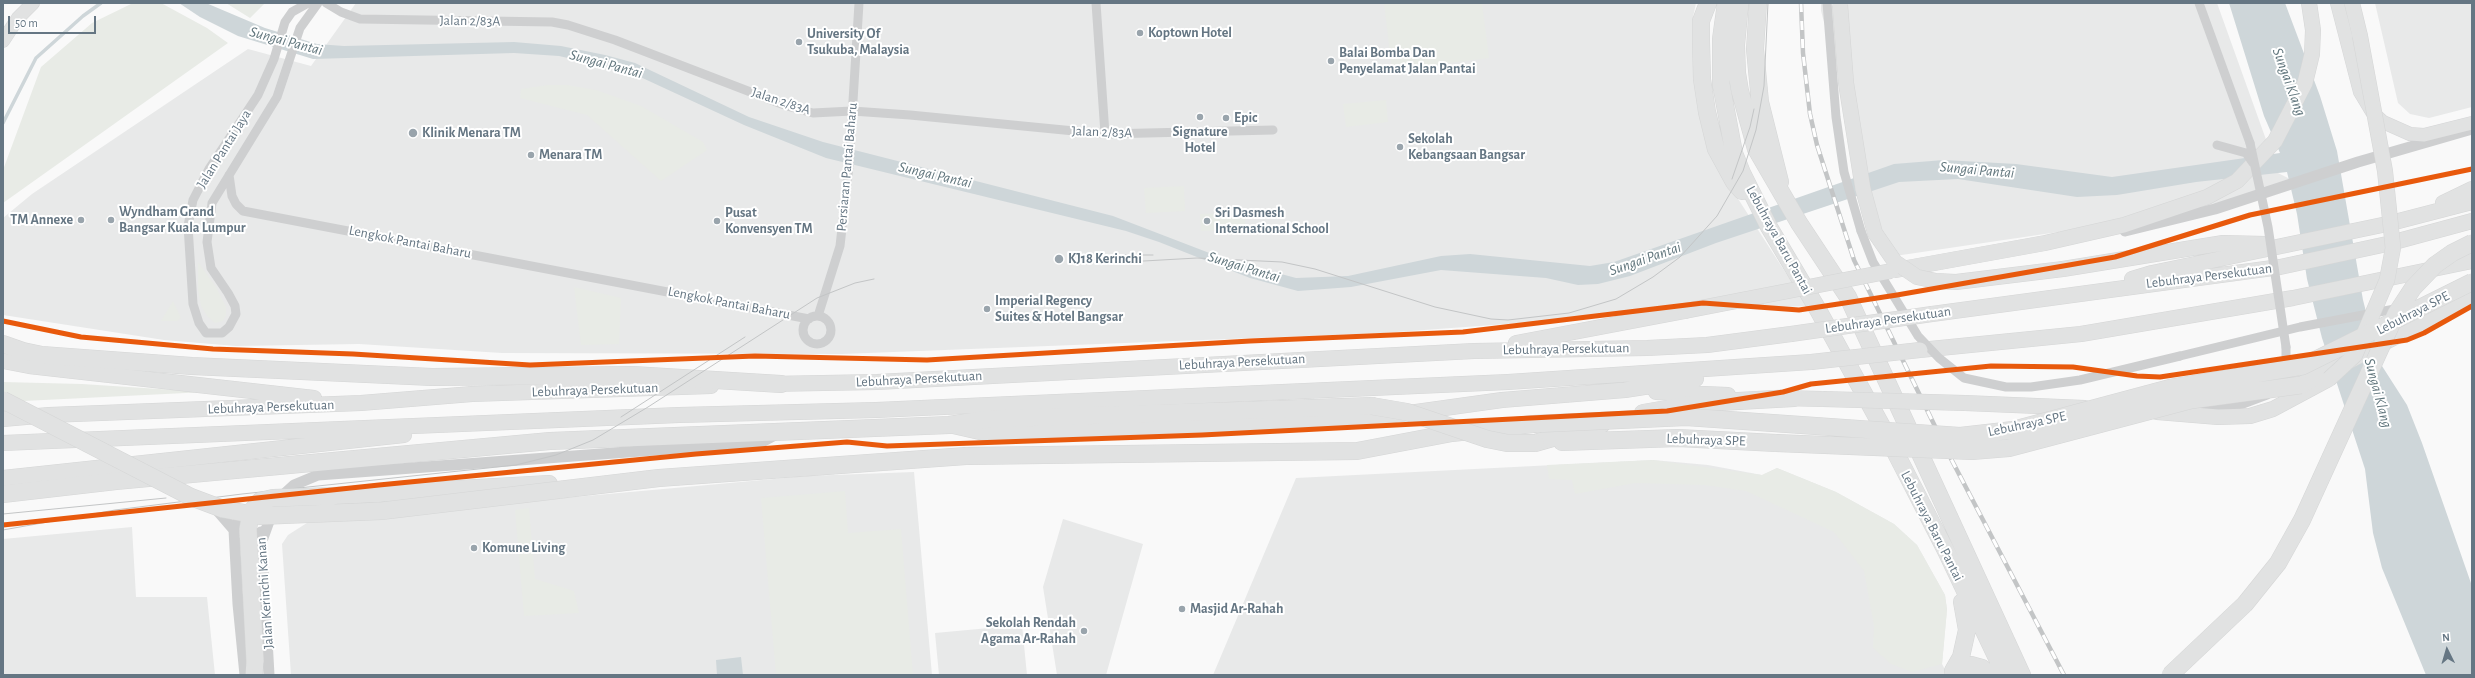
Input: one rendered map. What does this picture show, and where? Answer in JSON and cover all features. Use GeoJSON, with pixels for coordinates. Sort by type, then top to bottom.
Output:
{"type":"FeatureCollection","features":[{"type":"Feature","properties":{"kind":"highway"},"geometry":{"type":"LineString","coordinates":[[1708,3],[1701,21],[1703,86],[1716,149],[1739,187],[1768,226]]}},
{"type":"Feature","properties":{"kind":"highway","name":"Lebuhraya Baru Pantai"},"geometry":{"type":"LineString","coordinates":[[1726,3],[1721,46],[1723,103],[1737,160],[1768,226],[1817,308],[1946,551],[2005,675]]}},
{"type":"Feature","properties":{"kind":"highway","name":"Lebuhraya Baru Pantai"},"geometry":{"type":"LineString","coordinates":[[1740,3],[1736,45],[1740,91],[1756,148],[1799,223],[1848,297],[2022,675]]}},
{"type":"Feature","properties":{"kind":"highway"},"geometry":{"type":"LineString","coordinates":[[1758,3],[1755,48],[1760,102],[1784,197]]}},
{"type":"Feature","properties":{"kind":"highway"},"geometry":{"type":"LineString","coordinates":[[1474,351],[2045,243],[2211,203],[2238,181],[2275,141],[2305,83],[2312,54],[2313,30],[2309,3]]}},
{"type":"Feature","properties":{"kind":"highway"},"geometry":{"type":"LineString","coordinates":[[1625,390],[2178,413],[2218,417],[2250,416],[2273,409],[2329,379],[2355,355],[2368,328],[2387,280],[2393,248],[2385,171],[2352,3]]}},
{"type":"Feature","properties":{"kind":"highway"},"geometry":{"type":"LineString","coordinates":[[1833,5],[1863,189],[1875,232],[1895,262],[1917,277],[1936,282],[1956,282],[2063,269],[2223,243],[2295,244]]}},
{"type":"Feature","properties":{"kind":"highway"},"geometry":{"type":"LineString","coordinates":[[2411,218],[2472,189]]}},
{"type":"Feature","properties":{"kind":"highway"},"geometry":{"type":"LineString","coordinates":[[2097,290],[2152,273],[2387,224],[2472,202]]}},
{"type":"Feature","properties":{"kind":"highway","name":"Lebuhraya Persekutuan"},"geometry":{"type":"LineString","coordinates":[[3,419],[49,415],[361,403],[472,394],[877,382],[1474,351],[1707,345],[2097,290],[2280,267],[2387,244],[2472,221]]}},
{"type":"Feature","properties":{"kind":"highway"},"geometry":{"type":"LineString","coordinates":[[2170,675],[2245,604],[2278,563],[2302,520],[2396,314],[2413,288],[2435,265],[2452,253],[2472,243]]}},
{"type":"Feature","properties":{"kind":"highway","name":"Lebuhraya Persekutuan"},"geometry":{"type":"LineString","coordinates":[[3,443],[566,420],[876,410],[1500,383],[1787,364],[2081,334],[2293,298],[2407,276],[2472,261]]}},
{"type":"Feature","properties":{"kind":"highway","name":"Lebuhraya SPE"},"geometry":{"type":"LineString","coordinates":[[659,478],[960,456],[1357,451],[1452,433],[1533,424],[1686,417],[1960,436],[2013,430],[2170,388],[2303,366],[2472,282]]}},
{"type":"Feature","properties":{"kind":"highway","name":"Lebuhraya SPE"},"geometry":{"type":"LineString","coordinates":[[1535,443],[1678,438],[1972,451],[2009,448],[2192,400],[2301,385],[2472,295]]}},
{"type":"Feature","properties":{"kind":"highway"},"geometry":{"type":"LineString","coordinates":[[3,344],[23,352],[84,359],[192,366],[432,377],[633,375],[781,384]]}},
{"type":"Feature","properties":{"kind":"highway"},"geometry":{"type":"LineString","coordinates":[[3,361],[29,366],[361,403]]}},
{"type":"Feature","properties":{"kind":"highway"},"geometry":{"type":"LineString","coordinates":[[949,425],[984,432],[1373,418],[1502,400],[1625,390],[1787,364]]}},
{"type":"Feature","properties":{"kind":"highway"},"geometry":{"type":"LineString","coordinates":[[3,494],[109,482],[550,441],[949,425],[989,420],[1372,406],[1407,412],[1507,443],[1535,443],[1634,415],[1701,403],[1794,398]]}},
{"type":"Feature","properties":{"kind":"highway"},"geometry":{"type":"LineString","coordinates":[[3,400],[191,497],[223,509],[260,516],[381,511],[659,478]]}},
{"type":"Feature","properties":{"kind":"highway"},"geometry":{"type":"LineString","coordinates":[[876,410],[924,417],[1076,417]]}},
{"type":"Feature","properties":{"kind":"highway"},"geometry":{"type":"LineString","coordinates":[[7,479],[268,448],[566,420]]}},
{"type":"Feature","properties":{"kind":"highway"},"geometry":{"type":"LineString","coordinates":[[254,668],[248,529],[251,512],[260,501],[273,498],[659,478]]}},
{"type":"Feature","properties":{"kind":"highway"},"geometry":{"type":"LineString","coordinates":[[1946,551],[1963,604],[1967,626],[1960,657],[1953,671],[1962,666],[1971,665],[1982,668],[1990,675]]}},
{"type":"Feature","properties":{"kind":"main road"},"geometry":{"type":"LineString","coordinates":[[3,31],[33,3]]}},
{"type":"Feature","properties":{"kind":"main road"},"geometry":{"type":"LineString","coordinates":[[2337,3],[2360,92],[2372,112],[2383,122],[2410,134],[2424,135],[2472,123]]}},
{"type":"Feature","properties":{"kind":"main road"},"geometry":{"type":"LineString","coordinates":[[3,41],[18,18]]}},
{"type":"Feature","properties":{"kind":"street","name":"Jalan Pantai Jaya"},"geometry":{"type":"LineString","coordinates":[[228,175],[212,204],[207,242],[211,268],[228,293],[235,306],[236,314],[229,327],[222,333],[206,333],[199,323],[193,304],[188,226],[193,200],[209,169],[258,95],[274,59],[286,22],[292,12],[308,3]]}},
{"type":"Feature","properties":{"kind":"street"},"geometry":{"type":"LineString","coordinates":[[228,175],[277,97],[290,63],[300,28],[318,3]]}},
{"type":"Feature","properties":{"kind":"street","name":"Jalan 2/83A"},"geometry":{"type":"LineString","coordinates":[[326,3],[341,12],[360,19],[552,22],[568,25],[615,40],[787,106],[813,113],[852,111],[1105,134],[1273,130]]}},
{"type":"Feature","properties":{"kind":"street","name":"Persiaran Pantai Baharu"},"geometry":{"type":"LineString","coordinates":[[854,3],[857,14]]}},
{"type":"Feature","properties":{"kind":"street","name":"Persiaran Pantai Baharu"},"geometry":{"type":"LineString","coordinates":[[814,317],[840,246],[849,166],[857,14],[859,3]]}},
{"type":"Feature","properties":{"kind":"street"},"geometry":{"type":"LineString","coordinates":[[1096,3],[1105,134]]}},
{"type":"Feature","properties":{"kind":"street"},"geometry":{"type":"LineString","coordinates":[[2178,413],[2226,408],[2257,401],[2267,395],[2283,379],[2286,361],[2286,347],[2268,227],[2256,167],[2250,143],[2199,3]]}},
{"type":"Feature","properties":{"kind":"street"},"geometry":{"type":"LineString","coordinates":[[1833,5],[1836,117],[1844,172],[1861,231],[1873,262],[1888,289],[1918,336],[1939,358],[1964,378],[2006,387],[2080,380],[2300,327],[2472,295]]}},
{"type":"Feature","properties":{"kind":"street"},"geometry":{"type":"LineString","coordinates":[[2211,203],[2472,130]]}},
{"type":"Feature","properties":{"kind":"street"},"geometry":{"type":"LineString","coordinates":[[2217,145],[2246,152],[2256,167]]}},
{"type":"Feature","properties":{"kind":"street","name":"Lengkok Pantai Baharu"},"geometry":{"type":"LineString","coordinates":[[228,175],[232,196],[236,204],[243,210],[814,317]]}},
{"type":"Feature","properties":{"kind":"street"},"geometry":{"type":"LineString","coordinates":[[263,538],[272,513],[284,494],[294,485],[318,475],[762,442],[783,432]]}},
{"type":"Feature","properties":{"kind":"street"},"geometry":{"type":"LineString","coordinates":[[109,482],[179,488],[211,504],[222,514],[234,530]]}},
{"type":"Feature","properties":{"kind":"street","name":"Jalan Kerinchi Kanan"},"geometry":{"type":"LineString","coordinates":[[245,675],[238,604],[234,530],[239,520],[244,517],[252,517],[259,523],[263,538],[269,675]]}},
{"type":"Feature","properties":{"kind":"shaded area"},"geometry":{"type":"Polygon","coordinates":[[[133,3],[161,3],[207,28],[228,43],[3,203],[3,170],[41,67],[92,23],[133,3]]]}},
{"type":"Feature","properties":{"kind":"shaded area"},"geometry":{"type":"Polygon","coordinates":[[[226,3],[265,3],[250,18],[226,3]]]}},
{"type":"Feature","properties":{"kind":"shaded area"},"geometry":{"type":"Polygon","coordinates":[[[356,3],[1696,3],[1693,17],[1695,51],[1715,163],[1807,306],[1685,311],[1383,333],[842,354],[502,353],[359,344],[236,346],[164,340],[3,315],[3,218],[32,194],[248,49],[311,66],[356,3]]]}},
{"type":"Feature","properties":{"kind":"shaded area"},"geometry":{"type":"Polygon","coordinates":[[[1384,3],[1482,3],[1489,58],[1392,70],[1384,3]]]}},
{"type":"Feature","properties":{"kind":"shaded area"},"geometry":{"type":"Polygon","coordinates":[[[1821,3],[2217,3],[2278,173],[2294,181],[2215,209],[1888,257],[1821,11],[1821,3]]]}},
{"type":"Feature","properties":{"kind":"shaded area"},"geometry":{"type":"Polygon","coordinates":[[[2375,3],[2472,3],[2472,107],[2429,118],[2410,114],[2398,103],[2375,3]]]}},
{"type":"Feature","properties":{"kind":"shaded area"},"geometry":{"type":"Polygon","coordinates":[[[548,85],[567,85],[596,90],[641,106],[703,142],[707,150],[661,181],[587,115],[520,98],[521,89],[548,85]]]}},
{"type":"Feature","properties":{"kind":"shaded area"},"geometry":{"type":"Polygon","coordinates":[[[1386,100],[1388,122],[1346,127],[1343,104],[1386,100]]]}},
{"type":"Feature","properties":{"kind":"shaded area"},"geometry":{"type":"Polygon","coordinates":[[[1184,186],[1185,211],[1146,213],[1144,188],[1184,186]]]}},
{"type":"Feature","properties":{"kind":"shaded area"},"geometry":{"type":"Polygon","coordinates":[[[1245,212],[1245,229],[1201,231],[1200,214],[1245,212]]]}},
{"type":"Feature","properties":{"kind":"shaded area"},"geometry":{"type":"Polygon","coordinates":[[[198,262],[216,287],[226,307],[226,315],[223,321],[215,323],[208,317],[201,306],[198,289],[198,262]]]}},
{"type":"Feature","properties":{"kind":"shaded area"},"geometry":{"type":"Polygon","coordinates":[[[574,287],[621,298],[619,344],[581,345],[574,287]]]}},
{"type":"Feature","properties":{"kind":"shaded area"},"geometry":{"type":"Polygon","coordinates":[[[173,301],[181,318],[177,321],[161,321],[173,301]]]}},
{"type":"Feature","properties":{"kind":"shaded area"},"geometry":{"type":"Polygon","coordinates":[[[3,382],[82,384],[206,392],[3,402],[3,382]]]}},
{"type":"Feature","properties":{"kind":"shaded area"},"geometry":{"type":"Polygon","coordinates":[[[1653,460],[1708,465],[1762,475],[1777,468],[1836,492],[1894,524],[1917,545],[1945,595],[1947,609],[1942,664],[1948,675],[1213,675],[1296,478],[1653,460]]]}},
{"type":"Feature","properties":{"kind":"shaded area"},"geometry":{"type":"Polygon","coordinates":[[[1653,460],[1762,475],[1777,468],[1836,492],[1894,524],[1917,545],[1945,595],[1947,610],[1942,664],[1912,672],[1891,664],[1873,648],[1874,626],[1864,571],[1834,532],[1746,491],[1705,485],[1635,483],[1575,494],[1572,480],[1549,479],[1547,465],[1653,460]]]}},
{"type":"Feature","properties":{"kind":"shaded area"},"geometry":{"type":"Polygon","coordinates":[[[914,472],[932,675],[291,675],[282,544],[288,535],[310,521],[807,476],[914,472]]]}},
{"type":"Feature","properties":{"kind":"shaded area"},"geometry":{"type":"Polygon","coordinates":[[[845,491],[848,533],[901,529],[913,675],[776,675],[761,498],[845,491]]]}},
{"type":"Feature","properties":{"kind":"shaded area"},"geometry":{"type":"Polygon","coordinates":[[[529,508],[535,579],[574,591],[579,613],[524,616],[515,510],[529,508]]]}},
{"type":"Feature","properties":{"kind":"shaded area","name":"Sekolah Rendah Agama Ar-Rahah"},"geometry":{"type":"Polygon","coordinates":[[[1063,519],[1143,544],[1106,675],[1057,675],[1043,587],[1063,519]]]}},
{"type":"Feature","properties":{"kind":"shaded area"},"geometry":{"type":"Polygon","coordinates":[[[132,527],[136,597],[207,597],[215,675],[3,675],[3,539],[132,527]]]}},
{"type":"Feature","properties":{"kind":"shaded area"},"geometry":{"type":"Polygon","coordinates":[[[1022,625],[1027,675],[939,675],[935,633],[1022,625]]]}},
{"type":"Feature","properties":{"kind":"water"},"geometry":{"type":"Polygon","coordinates":[[[179,3],[206,3],[265,28],[317,44],[344,46],[514,42],[561,46],[605,55],[635,63],[749,117],[823,142],[1113,216],[1225,259],[1296,278],[1348,276],[1441,256],[1470,254],[1590,266],[1614,262],[1894,164],[1944,160],[2016,164],[2112,177],[2280,153],[2264,116],[2229,3],[2285,3],[2320,96],[2337,151],[2363,300],[2373,339],[2382,366],[2407,405],[2422,443],[2472,586],[2472,675],[2426,675],[2382,568],[2373,533],[2365,469],[2322,338],[2307,279],[2297,214],[2287,172],[2196,182],[2117,195],[2077,197],[1958,179],[1899,182],[1716,243],[1630,276],[1598,284],[1578,285],[1546,278],[1441,270],[1351,287],[1298,291],[1250,278],[1159,242],[1126,231],[826,158],[744,125],[636,75],[599,65],[559,56],[514,53],[313,59],[238,36],[200,17],[179,3]]]}},
{"type":"Feature","properties":{"kind":"water"},"geometry":{"type":"Polygon","coordinates":[[[741,657],[743,675],[717,675],[716,660],[741,657]]]}},
{"type":"Feature","properties":{"kind":"waterway"},"geometry":{"type":"LineString","coordinates":[[3,123],[36,58],[83,16],[101,3]]}},
{"type":"Feature","properties":{"kind":"tram line"},"geometry":{"type":"LineString","coordinates":[[1126,262],[1197,258],[1282,262],[1315,269],[1435,307],[1491,319],[1508,320],[1569,313],[1616,299],[1653,277],[1680,257],[1717,216],[1743,171],[1756,130],[1764,86],[1768,3]]}},
{"type":"Feature","properties":{"kind":"tram line"},"geometry":{"type":"LineString","coordinates":[[1732,179],[1750,127],[1754,109]]}},
{"type":"Feature","properties":{"kind":"tram line"},"geometry":{"type":"LineString","coordinates":[[1125,255],[1153,255]]}},
{"type":"Feature","properties":{"kind":"tram line"},"geometry":{"type":"LineString","coordinates":[[3,530],[115,510],[242,494],[516,465],[556,455],[593,440],[648,407],[817,298],[855,283],[874,279]]}},
{"type":"Feature","properties":{"kind":"tram line"},"geometry":{"type":"LineString","coordinates":[[621,417],[745,337]]}},
{"type":"Feature","properties":{"kind":"tram line"},"geometry":{"type":"LineString","coordinates":[[3,514],[166,498]]}},
{"type":"Feature","properties":{"kind":"railway"},"geometry":{"type":"LineString","coordinates":[[1801,3],[1803,53],[1810,114],[1817,145],[1854,260],[1948,453],[2064,675]]}},
{"type":"Feature","properties":{"kind":"cycle path"},"geometry":{"type":"LineString","coordinates":[[3,321],[81,337],[213,349],[353,354],[530,365],[755,356],[927,360],[1250,341],[1463,332],[1703,303],[1799,310],[1897,295],[2115,257],[2250,215],[2472,169]]}},
{"type":"Feature","properties":{"kind":"cycle path"},"geometry":{"type":"LineString","coordinates":[[3,525],[379,485],[696,454],[847,442],[887,446],[1202,435],[1667,411],[1783,392],[1811,384],[1991,366],[2073,367],[2137,376],[2160,377],[2407,340],[2424,333],[2472,306]]}},
{"type":"Feature","properties":{"kind":"place","name":"Koptown Hotel"},"geometry":{"type":"Point","coordinates":[1140,33]}},
{"type":"Feature","properties":{"kind":"place","name":"University Of Tsukuba, Malaysia"},"geometry":{"type":"Point","coordinates":[799,42]}},
{"type":"Feature","properties":{"kind":"place","name":"Balai Bomba Dan Penyelamat Jalan Pantai"},"geometry":{"type":"Point","coordinates":[1331,61]}},
{"type":"Feature","properties":{"kind":"place","name":"Signature Hotel"},"geometry":{"type":"Point","coordinates":[1200,117]}},
{"type":"Feature","properties":{"kind":"place","name":"Epic"},"geometry":{"type":"Point","coordinates":[1226,118]}},
{"type":"Feature","properties":{"kind":"place","name":"Klinik Menara TM"},"geometry":{"type":"Point","coordinates":[413,133]}},
{"type":"Feature","properties":{"kind":"place","name":"Sekolah Kebangsaan Bangsar"},"geometry":{"type":"Point","coordinates":[1400,147]}},
{"type":"Feature","properties":{"kind":"place","name":"Menara TM"},"geometry":{"type":"Point","coordinates":[531,155]}},
{"type":"Feature","properties":{"kind":"place","name":"TM Annexe"},"geometry":{"type":"Point","coordinates":[81,220]}},
{"type":"Feature","properties":{"kind":"place","name":"Wyndham Grand Bangsar Kuala Lumpur"},"geometry":{"type":"Point","coordinates":[111,220]}},
{"type":"Feature","properties":{"kind":"place","name":"Pusat Konvensyen TM"},"geometry":{"type":"Point","coordinates":[717,221]}},
{"type":"Feature","properties":{"kind":"place","name":"Sri Dasmesh International School"},"geometry":{"type":"Point","coordinates":[1207,221]}},
{"type":"Feature","properties":{"kind":"place","name":"KJ18 Kerinchi"},"geometry":{"type":"Point","coordinates":[1059,259]}},
{"type":"Feature","properties":{"kind":"place","name":"Imperial Regency Suites & Hotel Bangsar"},"geometry":{"type":"Point","coordinates":[987,309]}},
{"type":"Feature","properties":{"kind":"place","name":"Komune Living"},"geometry":{"type":"Point","coordinates":[474,548]}},
{"type":"Feature","properties":{"kind":"place","name":"Masjid Ar-Rahah"},"geometry":{"type":"Point","coordinates":[1182,609]}},
{"type":"Feature","properties":{"kind":"place","name":"Sekolah Rendah Agama Ar-Rahah"},"geometry":{"type":"Point","coordinates":[1084,631]}},
{"type":"Feature","properties":{"kind":"water label","name":"Sungai Pantai"},"geometry":{"type":"Point","coordinates":[286,41]}},
{"type":"Feature","properties":{"kind":"water label","name":"Sungai Pantai"},"geometry":{"type":"Point","coordinates":[606,64]}},
{"type":"Feature","properties":{"kind":"water label","name":"Sungai Klang"},"geometry":{"type":"Point","coordinates":[2289,82]}},
{"type":"Feature","properties":{"kind":"water label","name":"Sungai Pantai"},"geometry":{"type":"Point","coordinates":[1977,170]}},
{"type":"Feature","properties":{"kind":"water label","name":"Sungai Pantai"},"geometry":{"type":"Point","coordinates":[935,175]}},
{"type":"Feature","properties":{"kind":"water label","name":"Sungai Pantai"},"geometry":{"type":"Point","coordinates":[1645,259]}},
{"type":"Feature","properties":{"kind":"water label","name":"Sungai Pantai"},"geometry":{"type":"Point","coordinates":[1244,267]}},
{"type":"Feature","properties":{"kind":"water label","name":"Sungai Klang"},"geometry":{"type":"Point","coordinates":[2378,393]}}]}
